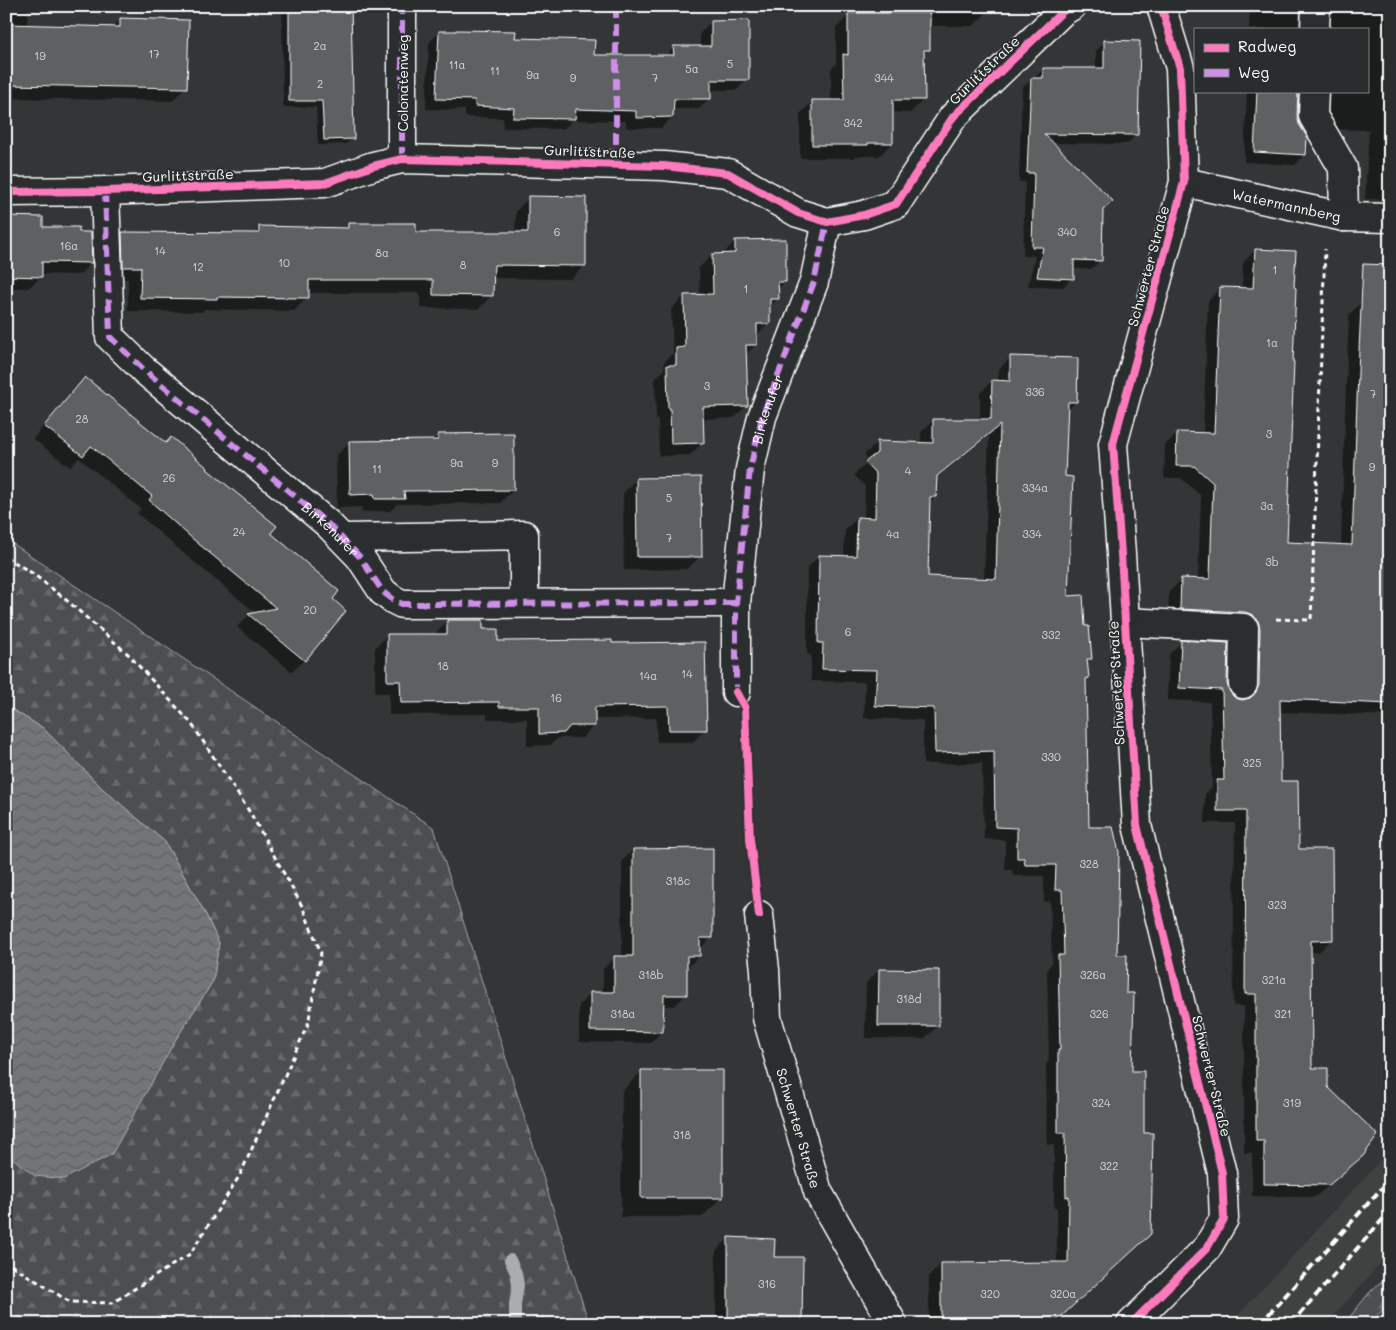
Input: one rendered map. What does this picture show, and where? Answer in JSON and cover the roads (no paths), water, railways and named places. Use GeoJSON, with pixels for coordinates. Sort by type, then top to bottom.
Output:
{"type":"FeatureCollection","features":[{"type":"Feature","properties":{"kind":"street","name":"Colonatenweg"},"geometry":{"type":"LineString","coordinates":[[402,6],[402,159]]}},
{"type":"Feature","properties":{"kind":"street","name":"Gurlittstraße"},"geometry":{"type":"LineString","coordinates":[[6,192],[325,183],[373,166],[402,159],[664,166],[728,173],[798,214],[826,222],[864,215],[896,204],[954,117],[1063,11],[1072,6]]}},
{"type":"Feature","properties":{"kind":"street","name":"Schwerter Straße"},"geometry":{"type":"LineString","coordinates":[[1131,1324],[1207,1248],[1224,1220],[1222,1173],[1137,825],[1113,444],[1184,182],[1180,68],[1161,6]]}},
{"type":"Feature","properties":{"kind":"street"},"geometry":{"type":"LineString","coordinates":[[1315,28],[1316,6]]}},
{"type":"Feature","properties":{"kind":"street"},"geometry":{"type":"LineString","coordinates":[[1314,92],[1313,116],[1343,168],[1335,215]]}},
{"type":"Feature","properties":{"kind":"street","name":"Watermannberg"},"geometry":{"type":"LineString","coordinates":[[1184,182],[1335,215],[1390,218]]}},
{"type":"Feature","properties":{"kind":"street","name":"Birkenufer"},"geometry":{"type":"LineString","coordinates":[[106,190],[110,337],[144,370],[328,524],[360,557],[383,592],[392,599],[402,604],[736,603]]}},
{"type":"Feature","properties":{"kind":"street","name":"Birkenufer"},"geometry":{"type":"LineString","coordinates":[[736,692],[736,603],[750,469],[762,416],[814,282],[826,222]]}},
{"type":"Feature","properties":{"kind":"street"},"geometry":{"type":"LineString","coordinates":[[343,538],[524,535],[524,603]]}},
{"type":"Feature","properties":{"kind":"street"},"geometry":{"type":"LineString","coordinates":[[1125,622],[1244,628],[1243,684]]}},
{"type":"Feature","properties":{"kind":"street","name":"Schwerter Straße"},"geometry":{"type":"LineString","coordinates":[[759,914],[765,970],[767,1018],[818,1192],[893,1324]]}},
{"type":"Feature","properties":{"kind":"water"},"geometry":{"type":"Polygon","coordinates":[[[6,706],[43,728],[103,789],[165,842],[206,915],[219,943],[213,981],[176,1039],[112,1154],[64,1179],[35,1176],[6,1153],[6,706]]]}},
{"type":"Feature","properties":{"kind":"waterway"},"geometry":{"type":"LineString","coordinates":[[510,1260],[516,1273],[518,1285],[515,1304],[515,1324]]}},
{"type":"Feature","properties":{"kind":"railway"},"geometry":{"type":"LineString","coordinates":[[1260,1324],[1390,1179]]}},
{"type":"Feature","properties":{"kind":"railway"},"geometry":{"type":"LineString","coordinates":[[1291,1324],[1390,1211]]}}]}
